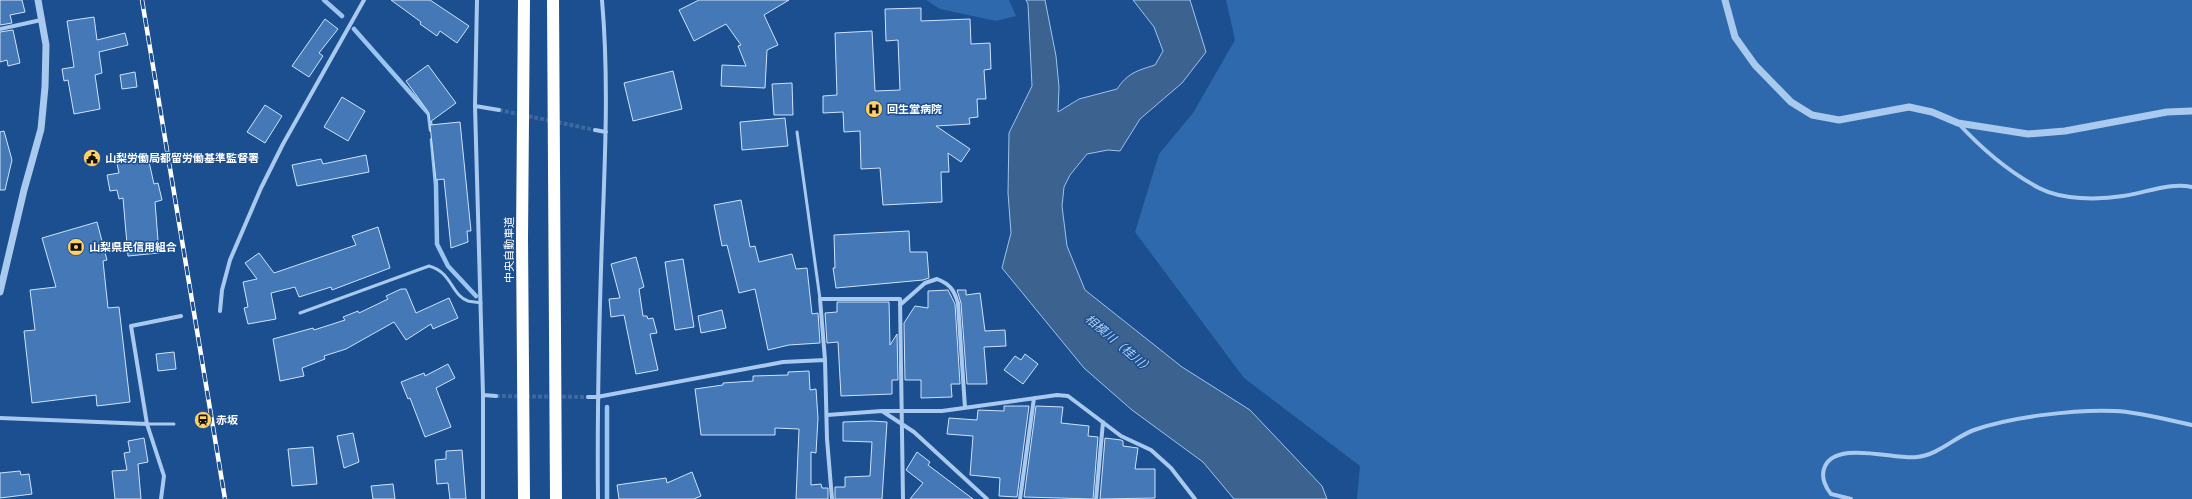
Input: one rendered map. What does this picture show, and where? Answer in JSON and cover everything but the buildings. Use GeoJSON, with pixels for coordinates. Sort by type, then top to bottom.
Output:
{"type":"FeatureCollection","features":[{"type":"Feature","properties":{"kind":"highway","name":"中央自動車道"},"geometry":{"type":"LineString","coordinates":[[524,0],[522,238],[524,499]]}},
{"type":"Feature","properties":{"kind":"highway"},"geometry":{"type":"LineString","coordinates":[[553,0],[556,499]]}},
{"type":"Feature","properties":{"kind":"street"},"geometry":{"type":"LineString","coordinates":[[0,292],[40,129],[45,87],[46,45],[38,0]]}},
{"type":"Feature","properties":{"kind":"street"},"geometry":{"type":"LineString","coordinates":[[220,311],[222,290],[230,260],[261,188],[287,137],[364,0]]}},
{"type":"Feature","properties":{"kind":"street"},"geometry":{"type":"LineString","coordinates":[[478,0],[475,106],[483,395],[482,499]]}},
{"type":"Feature","properties":{"kind":"street"},"geometry":{"type":"LineString","coordinates":[[598,499],[597,397],[606,132],[607,52],[602,0]]}},
{"type":"Feature","properties":{"kind":"street"},"geometry":{"type":"LineString","coordinates":[[1725,0],[1735,37],[1755,64],[1792,102],[1812,115],[1838,120],[1909,107],[1932,112],[1958,123],[2028,134],[2065,131],[2167,112],[2192,111]]}},
{"type":"Feature","properties":{"kind":"street"},"geometry":{"type":"LineString","coordinates":[[0,29],[41,20]]}},
{"type":"Feature","properties":{"kind":"street"},"geometry":{"type":"LineString","coordinates":[[475,106],[499,110]]}},
{"type":"Feature","properties":{"kind":"street"},"geometry":{"type":"LineString","coordinates":[[1958,123],[1979,145],[2040,189],[2066,196],[2110,198],[2156,189],[2186,186],[2192,187]]}},
{"type":"Feature","properties":{"kind":"street"},"geometry":{"type":"LineString","coordinates":[[595,130],[606,132]]}},
{"type":"Feature","properties":{"kind":"street"},"geometry":{"type":"LineString","coordinates":[[900,305],[925,284],[937,279],[948,283],[956,294],[958,303],[965,408]]}},
{"type":"Feature","properties":{"kind":"street"},"geometry":{"type":"LineString","coordinates":[[832,499],[825,360],[820,299],[900,299],[902,499]]}},
{"type":"Feature","properties":{"kind":"street"},"geometry":{"type":"LineString","coordinates":[[161,499],[164,476],[147,424],[131,326],[181,316]]}},
{"type":"Feature","properties":{"kind":"street"},"geometry":{"type":"LineString","coordinates":[[588,397],[597,397],[783,362],[825,360]]}},
{"type":"Feature","properties":{"kind":"street"},"geometry":{"type":"LineString","coordinates":[[483,395],[496,396]]}},
{"type":"Feature","properties":{"kind":"street"},"geometry":{"type":"LineString","coordinates":[[827,415],[882,411],[942,411],[1034,398],[1068,396],[1121,436],[1151,450],[1171,468],[1195,499]]}},
{"type":"Feature","properties":{"kind":"street"},"geometry":{"type":"LineString","coordinates":[[1020,499],[1034,398]]}},
{"type":"Feature","properties":{"kind":"street"},"geometry":{"type":"LineString","coordinates":[[882,411],[914,432],[987,499]]}},
{"type":"Feature","properties":{"kind":"street"},"geometry":{"type":"LineString","coordinates":[[1851,499],[1832,494],[1823,477],[1824,468],[1837,455],[1851,452],[1917,457],[1941,449],[1973,431],[2004,422],[2084,411],[2130,413],[2192,426]]}},
{"type":"Feature","properties":{"kind":"street"},"geometry":{"type":"LineString","coordinates":[[0,418],[147,424]]}},
{"type":"Feature","properties":{"kind":"street"},"geometry":{"type":"LineString","coordinates":[[1096,499],[1102,422]]}},
{"type":"Feature","properties":{"kind":"lane"},"geometry":{"type":"LineString","coordinates":[[797,132],[820,299]]}},
{"type":"Feature","properties":{"kind":"lane"},"geometry":{"type":"LineString","coordinates":[[300,313],[429,266],[440,269],[462,298],[468,301],[481,303]]}},
{"type":"Feature","properties":{"kind":"lane"},"geometry":{"type":"LineString","coordinates":[[147,424],[174,424]]}},
{"type":"Feature","properties":{"kind":"shaded area"},"geometry":{"type":"Polygon","coordinates":[[[926,0],[1009,0],[1016,16],[996,21],[940,9],[926,0]]]}},
{"type":"Feature","properties":{"kind":"shaded area"},"geometry":{"type":"Polygon","coordinates":[[[1226,0],[2192,0],[2192,499],[1357,499],[1360,466],[1244,378],[1135,232],[1159,154],[1193,113],[1235,40],[1226,0]]]}},
{"type":"Feature","properties":{"kind":"water","name":"相模川（桂川）"},"geometry":{"type":"Polygon","coordinates":[[[1026,0],[1045,0],[1056,56],[1059,87],[1058,112],[1079,99],[1117,89],[1125,79],[1133,73],[1155,65],[1163,51],[1154,27],[1133,0],[1190,0],[1206,52],[1182,83],[1140,119],[1120,151],[1108,150],[1087,154],[1070,175],[1064,187],[1062,206],[1067,246],[1085,290],[1182,367],[1250,410],[1322,486],[1327,499],[1234,499],[1203,462],[1132,410],[1084,368],[1002,268],[1011,233],[1008,193],[1009,133],[1032,86],[1028,4],[1026,0]]]}},
{"type":"Feature","properties":{"kind":"waterway"},"geometry":{"type":"LineString","coordinates":[[324,0],[342,16]]}},
{"type":"Feature","properties":{"kind":"waterway"},"geometry":{"type":"LineString","coordinates":[[354,29],[429,114],[431,130]]}},
{"type":"Feature","properties":{"kind":"waterway"},"geometry":{"type":"LineString","coordinates":[[432,140],[436,185],[437,244],[448,266],[476,296]]}},
{"type":"Feature","properties":{"kind":"waterway"},"geometry":{"type":"LineString","coordinates":[[607,407],[607,499]]}},
{"type":"Feature","properties":{"kind":"tunnel"},"geometry":{"type":"LineString","coordinates":[[499,110],[595,130]]}},
{"type":"Feature","properties":{"kind":"tunnel"},"geometry":{"type":"LineString","coordinates":[[496,396],[588,397]]}},
{"type":"Feature","properties":{"kind":"railway"},"geometry":{"type":"LineString","coordinates":[[142,0],[225,499]]}},
{"type":"Feature","properties":{"kind":"place","name":"回生堂病院"},"geometry":{"type":"Point","coordinates":[874,109]}},
{"type":"Feature","properties":{"kind":"place","name":"山梨労働局都留労働基準監督署"},"geometry":{"type":"Point","coordinates":[92,158]}},
{"type":"Feature","properties":{"kind":"place","name":"山梨県民信用組合"},"geometry":{"type":"Point","coordinates":[76,247]}},
{"type":"Feature","properties":{"kind":"place","name":"赤坂"},"geometry":{"type":"Point","coordinates":[203,420]}}]}
